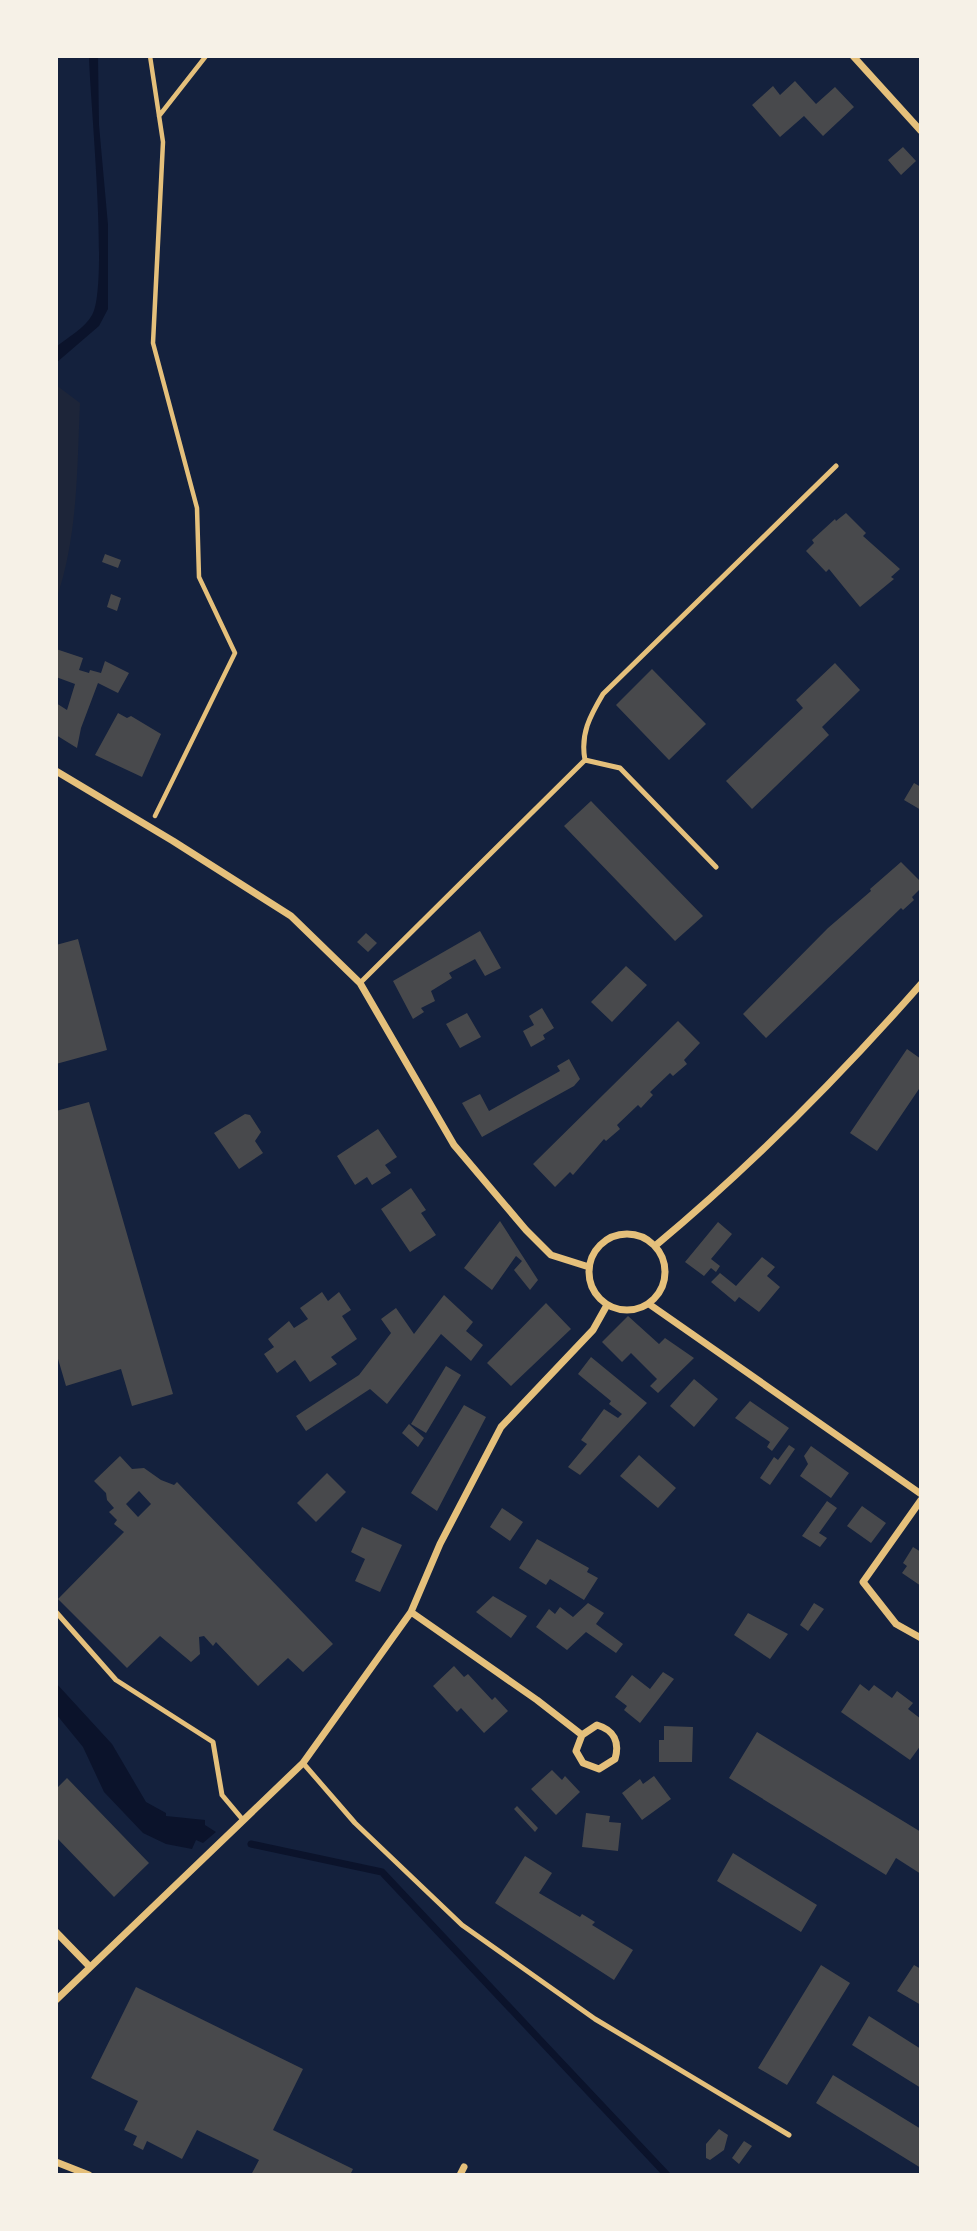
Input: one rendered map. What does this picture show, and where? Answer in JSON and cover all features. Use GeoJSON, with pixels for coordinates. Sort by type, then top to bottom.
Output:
{"type":"FeatureCollection","features":[{"type":"Feature","properties":{"kind":"street"},"geometry":{"type":"LineString","coordinates":[[853,56],[921,131]]}},
{"type":"Feature","properties":{"kind":"street"},"geometry":{"type":"LineString","coordinates":[[56,771],[291,916],[360,983],[454,1144],[551,1255],[589,1267]]}},
{"type":"Feature","properties":{"kind":"street"},"geometry":{"type":"LineString","coordinates":[[655,1245],[704,1205],[817,1096],[921,984]]}},
{"type":"Feature","properties":{"kind":"street"},"geometry":{"type":"LineString","coordinates":[[630,1234],[643,1237],[655,1245],[662,1257],[664,1283],[659,1294],[649,1304],[636,1310],[621,1311],[607,1305],[593,1288],[589,1267],[594,1253],[603,1242],[615,1236],[630,1234]]}},
{"type":"Feature","properties":{"kind":"street"},"geometry":{"type":"LineString","coordinates":[[649,1304],[921,1494]]}},
{"type":"Feature","properties":{"kind":"street"},"geometry":{"type":"LineString","coordinates":[[56,2000],[303,1763],[411,1612],[440,1544],[501,1427],[593,1330],[607,1305]]}},
{"type":"Feature","properties":{"kind":"street"},"geometry":{"type":"LineString","coordinates":[[921,1500],[863,1582],[896,1624],[921,1638]]}},
{"type":"Feature","properties":{"kind":"street"},"geometry":{"type":"LineString","coordinates":[[411,1612],[537,1700],[582,1735]]}},
{"type":"Feature","properties":{"kind":"street"},"geometry":{"type":"LineString","coordinates":[[597,1725],[605,1728],[615,1736],[618,1747],[615,1759],[599,1769],[583,1763],[576,1751],[582,1735],[597,1725]]}},
{"type":"Feature","properties":{"kind":"street"},"geometry":{"type":"LineString","coordinates":[[56,1932],[90,1967]]}},
{"type":"Feature","properties":{"kind":"street"},"geometry":{"type":"LineString","coordinates":[[56,2162],[89,2175]]}},
{"type":"Feature","properties":{"kind":"lane"},"geometry":{"type":"LineString","coordinates":[[585,760],[582,744],[588,719],[603,694],[836,466]]}},
{"type":"Feature","properties":{"kind":"lane"},"geometry":{"type":"LineString","coordinates":[[585,760],[620,768],[716,867]]}},
{"type":"Feature","properties":{"kind":"lane"},"geometry":{"type":"LineString","coordinates":[[360,983],[585,760]]}},
{"type":"Feature","properties":{"kind":"lane"},"geometry":{"type":"LineString","coordinates":[[56,1612],[116,1680],[213,1742],[222,1795],[243,1821]]}},
{"type":"Feature","properties":{"kind":"lane"},"geometry":{"type":"LineString","coordinates":[[303,1763],[355,1823],[462,1925],[595,2019],[789,2135]]}},
{"type":"Feature","properties":{"kind":"path"},"geometry":{"type":"LineString","coordinates":[[150,56],[163,142],[153,343],[197,508],[199,577],[235,653],[150,827]]}},
{"type":"Feature","properties":{"kind":"path"},"geometry":{"type":"LineString","coordinates":[[159,116],[206,56]]}},
{"type":"Feature","properties":{"kind":"shaded area"},"geometry":{"type":"Polygon","coordinates":[[[89,56],[98,56],[99,125],[108,225],[108,309],[99,326],[56,363],[56,347],[89,320],[97,298],[99,232],[89,56]]]}},
{"type":"Feature","properties":{"kind":"shaded area"},"geometry":{"type":"Polygon","coordinates":[[[56,385],[80,403],[72,528],[69,552],[56,600],[56,385]]]}},
{"type":"Feature","properties":{"kind":"shaded area"},"geometry":{"type":"Polygon","coordinates":[[[56,1683],[112,1744],[146,1802],[166,1813],[166,1816],[205,1820],[205,1825],[216,1832],[203,1843],[196,1840],[192,1849],[166,1844],[143,1833],[104,1792],[83,1747],[56,1714],[56,1683]]]}},
{"type":"Feature","properties":{"kind":"building"},"geometry":{"type":"Polygon","coordinates":[[[795,81],[816,104],[835,87],[854,107],[823,136],[804,116],[780,137],[752,105],[773,86],[780,95],[795,81]]]}},
{"type":"Feature","properties":{"kind":"building"},"geometry":{"type":"Polygon","coordinates":[[[903,147],[916,161],[901,175],[888,160],[903,147]]]}},
{"type":"Feature","properties":{"kind":"building"},"geometry":{"type":"Polygon","coordinates":[[[846,513],[866,533],[863,536],[900,569],[891,577],[894,579],[860,607],[829,569],[826,572],[806,551],[814,543],[812,540],[835,519],[836,521],[846,513]]]}},
{"type":"Feature","properties":{"kind":"building"},"geometry":{"type":"Polygon","coordinates":[[[105,554],[121,560],[118,568],[102,562],[105,554]]]}},
{"type":"Feature","properties":{"kind":"building"},"geometry":{"type":"Polygon","coordinates":[[[111,594],[121,598],[117,611],[107,607],[111,594]]]}},
{"type":"Feature","properties":{"kind":"building"},"geometry":{"type":"Polygon","coordinates":[[[56,649],[83,658],[79,670],[101,673],[105,661],[129,673],[118,693],[98,683],[81,728],[77,748],[56,735],[56,703],[67,710],[75,684],[56,677],[56,649]]]}},
{"type":"Feature","properties":{"kind":"building"},"geometry":{"type":"Polygon","coordinates":[[[835,663],[860,690],[822,727],[829,735],[752,809],[726,781],[803,708],[796,700],[835,663]]]}},
{"type":"Feature","properties":{"kind":"building"},"geometry":{"type":"Polygon","coordinates":[[[652,669],[706,724],[669,760],[616,705],[652,669]]]}},
{"type":"Feature","properties":{"kind":"building"},"geometry":{"type":"Polygon","coordinates":[[[118,713],[127,718],[131,716],[161,734],[142,777],[95,755],[118,713]]]}},
{"type":"Feature","properties":{"kind":"building"},"geometry":{"type":"Polygon","coordinates":[[[914,783],[921,787],[921,810],[904,800],[914,783]]]}},
{"type":"Feature","properties":{"kind":"building"},"geometry":{"type":"Polygon","coordinates":[[[591,801],[703,916],[675,941],[564,826],[591,801]]]}},
{"type":"Feature","properties":{"kind":"building"},"geometry":{"type":"Polygon","coordinates":[[[901,862],[921,882],[921,888],[912,897],[914,900],[903,910],[901,908],[766,1038],[743,1014],[828,928],[901,862]]]}},
{"type":"Feature","properties":{"kind":"building"},"geometry":{"type":"Polygon","coordinates":[[[480,931],[501,968],[485,976],[475,959],[449,973],[452,978],[431,991],[435,1001],[421,1008],[424,1012],[413,1019],[393,981],[480,931]]]}},
{"type":"Feature","properties":{"kind":"building"},"geometry":{"type":"Polygon","coordinates":[[[366,933],[377,943],[368,952],[357,942],[366,933]]]}},
{"type":"Feature","properties":{"kind":"building"},"geometry":{"type":"Polygon","coordinates":[[[78,939],[107,1050],[56,1064],[56,945],[78,939]]]}},
{"type":"Feature","properties":{"kind":"building"},"geometry":{"type":"Polygon","coordinates":[[[626,966],[647,985],[612,1022],[591,1002],[626,966]]]}},
{"type":"Feature","properties":{"kind":"building"},"geometry":{"type":"Polygon","coordinates":[[[542,1008],[554,1028],[543,1035],[545,1039],[531,1047],[523,1031],[534,1025],[529,1016],[542,1008]]]}},
{"type":"Feature","properties":{"kind":"building"},"geometry":{"type":"Polygon","coordinates":[[[467,1013],[481,1037],[460,1048],[446,1024],[467,1013]]]}},
{"type":"Feature","properties":{"kind":"building"},"geometry":{"type":"Polygon","coordinates":[[[678,1021],[700,1043],[684,1060],[687,1064],[673,1076],[670,1073],[650,1092],[653,1095],[641,1108],[638,1105],[617,1125],[620,1129],[606,1141],[604,1139],[573,1175],[570,1172],[555,1187],[533,1164],[678,1021]]]}},
{"type":"Feature","properties":{"kind":"building"},"geometry":{"type":"Polygon","coordinates":[[[907,1049],[921,1059],[921,1086],[877,1151],[850,1133],[907,1049]]]}},
{"type":"Feature","properties":{"kind":"building"},"geometry":{"type":"Polygon","coordinates":[[[569,1059],[580,1079],[574,1086],[482,1137],[462,1103],[480,1094],[489,1111],[560,1071],[557,1066],[569,1059]]]}},
{"type":"Feature","properties":{"kind":"building"},"geometry":{"type":"Polygon","coordinates":[[[89,1102],[173,1394],[132,1406],[121,1369],[66,1386],[56,1352],[56,1111],[89,1102]]]}},
{"type":"Feature","properties":{"kind":"building"},"geometry":{"type":"Polygon","coordinates":[[[245,1114],[250,1115],[261,1132],[255,1141],[263,1153],[239,1169],[214,1133],[245,1114]]]}},
{"type":"Feature","properties":{"kind":"building"},"geometry":{"type":"Polygon","coordinates":[[[378,1129],[397,1157],[385,1165],[391,1173],[372,1185],[367,1177],[355,1185],[337,1156],[378,1129]]]}},
{"type":"Feature","properties":{"kind":"building"},"geometry":{"type":"Polygon","coordinates":[[[411,1188],[426,1210],[421,1213],[436,1235],[410,1252],[381,1209],[411,1188]]]}},
{"type":"Feature","properties":{"kind":"building"},"geometry":{"type":"Polygon","coordinates":[[[500,1221],[538,1280],[530,1290],[514,1270],[522,1261],[516,1256],[492,1290],[464,1268],[500,1221]]]}},
{"type":"Feature","properties":{"kind":"building"},"geometry":{"type":"Polygon","coordinates":[[[718,1222],[732,1234],[711,1259],[720,1266],[716,1272],[711,1268],[704,1276],[685,1262],[718,1222]]]}},
{"type":"Feature","properties":{"kind":"building"},"geometry":{"type":"Polygon","coordinates":[[[762,1257],[775,1267],[767,1276],[780,1287],[759,1312],[739,1297],[735,1302],[711,1282],[720,1273],[736,1286],[762,1257]]]}},
{"type":"Feature","properties":{"kind":"building"},"geometry":{"type":"Polygon","coordinates":[[[322,1292],[328,1301],[339,1292],[351,1310],[342,1316],[357,1339],[331,1357],[337,1364],[310,1382],[295,1360],[277,1373],[264,1354],[274,1347],[268,1339],[289,1321],[294,1328],[308,1319],[300,1308],[322,1292]]]}},
{"type":"Feature","properties":{"kind":"building"},"geometry":{"type":"Polygon","coordinates":[[[444,1295],[473,1322],[466,1331],[483,1345],[471,1361],[441,1334],[387,1404],[370,1389],[306,1431],[296,1416],[359,1375],[391,1333],[381,1319],[396,1308],[414,1334],[444,1295]]]}},
{"type":"Feature","properties":{"kind":"building"},"geometry":{"type":"Polygon","coordinates":[[[546,1303],[571,1329],[511,1386],[487,1363],[546,1303]]]}},
{"type":"Feature","properties":{"kind":"building"},"geometry":{"type":"Polygon","coordinates":[[[628,1316],[659,1344],[665,1338],[694,1358],[658,1393],[650,1386],[657,1379],[631,1353],[622,1362],[602,1342],[628,1316]]]}},
{"type":"Feature","properties":{"kind":"building"},"geometry":{"type":"Polygon","coordinates":[[[591,1357],[647,1403],[580,1475],[568,1467],[587,1444],[581,1440],[604,1409],[618,1418],[622,1414],[609,1404],[611,1401],[578,1374],[591,1357]]]}},
{"type":"Feature","properties":{"kind":"building"},"geometry":{"type":"Polygon","coordinates":[[[446,1366],[461,1375],[426,1433],[411,1424],[446,1366]]]}},
{"type":"Feature","properties":{"kind":"building"},"geometry":{"type":"Polygon","coordinates":[[[694,1379],[718,1399],[694,1427],[670,1406],[694,1379]]]}},
{"type":"Feature","properties":{"kind":"building"},"geometry":{"type":"Polygon","coordinates":[[[750,1401],[789,1428],[772,1451],[767,1447],[770,1442],[735,1418],[750,1401]]]}},
{"type":"Feature","properties":{"kind":"building"},"geometry":{"type":"Polygon","coordinates":[[[464,1405],[486,1417],[437,1511],[411,1493],[464,1405]]]}},
{"type":"Feature","properties":{"kind":"building"},"geometry":{"type":"Polygon","coordinates":[[[409,1424],[424,1438],[418,1447],[402,1433],[409,1424]]]}},
{"type":"Feature","properties":{"kind":"building"},"geometry":{"type":"Polygon","coordinates":[[[789,1445],[795,1449],[770,1485],[760,1478],[774,1457],[778,1460],[789,1445]]]}},
{"type":"Feature","properties":{"kind":"building"},"geometry":{"type":"Polygon","coordinates":[[[811,1446],[849,1473],[831,1498],[800,1476],[808,1464],[804,1456],[811,1446]]]}},
{"type":"Feature","properties":{"kind":"building"},"geometry":{"type":"Polygon","coordinates":[[[639,1455],[676,1488],[658,1508],[620,1476],[639,1455]]]}},
{"type":"Feature","properties":{"kind":"building"},"geometry":{"type":"Polygon","coordinates":[[[120,1456],[132,1469],[144,1468],[161,1480],[174,1485],[177,1482],[333,1644],[303,1672],[288,1658],[258,1686],[216,1642],[213,1646],[204,1636],[199,1637],[200,1654],[191,1662],[160,1636],[127,1668],[58,1599],[124,1532],[114,1524],[117,1520],[109,1512],[114,1508],[107,1500],[106,1493],[94,1481],[120,1456]],[[139,1491],[126,1504],[138,1517],[151,1504],[139,1491]]]}},
{"type":"Feature","properties":{"kind":"building"},"geometry":{"type":"Polygon","coordinates":[[[327,1473],[346,1492],[316,1522],[297,1503],[327,1473]]]}},
{"type":"Feature","properties":{"kind":"building"},"geometry":{"type":"Polygon","coordinates":[[[827,1501],[837,1508],[819,1533],[827,1538],[820,1547],[802,1536],[827,1501]]]}},
{"type":"Feature","properties":{"kind":"building"},"geometry":{"type":"Polygon","coordinates":[[[862,1506],[886,1523],[871,1543],[847,1526],[862,1506]]]}},
{"type":"Feature","properties":{"kind":"building"},"geometry":{"type":"Polygon","coordinates":[[[502,1508],[523,1522],[510,1541],[490,1527],[502,1508]]]}},
{"type":"Feature","properties":{"kind":"building"},"geometry":{"type":"Polygon","coordinates":[[[362,1527],[402,1545],[380,1592],[355,1581],[365,1559],[351,1552],[362,1527]]]}},
{"type":"Feature","properties":{"kind":"building"},"geometry":{"type":"Polygon","coordinates":[[[537,1539],[589,1568],[587,1572],[598,1578],[584,1600],[550,1579],[546,1585],[519,1568],[537,1539]]]}},
{"type":"Feature","properties":{"kind":"building"},"geometry":{"type":"Polygon","coordinates":[[[913,1547],[921,1552],[921,1586],[902,1573],[907,1566],[903,1563],[913,1547]]]}},
{"type":"Feature","properties":{"kind":"building"},"geometry":{"type":"Polygon","coordinates":[[[493,1596],[527,1616],[511,1638],[476,1612],[493,1596]]]}},
{"type":"Feature","properties":{"kind":"building"},"geometry":{"type":"Polygon","coordinates":[[[588,1603],[604,1613],[596,1624],[623,1644],[616,1653],[586,1632],[567,1650],[536,1627],[549,1609],[555,1614],[560,1607],[573,1617],[588,1603]]]}},
{"type":"Feature","properties":{"kind":"building"},"geometry":{"type":"Polygon","coordinates":[[[814,1603],[824,1609],[808,1631],[800,1625],[814,1603]]]}},
{"type":"Feature","properties":{"kind":"building"},"geometry":{"type":"Polygon","coordinates":[[[748,1613],[788,1634],[770,1659],[734,1635],[748,1613]]]}},
{"type":"Feature","properties":{"kind":"building"},"geometry":{"type":"Polygon","coordinates":[[[454,1666],[464,1677],[468,1674],[492,1700],[495,1697],[508,1711],[484,1733],[461,1708],[457,1712],[433,1686],[454,1666]]]}},
{"type":"Feature","properties":{"kind":"building"},"geometry":{"type":"Polygon","coordinates":[[[663,1672],[674,1679],[640,1723],[624,1710],[627,1706],[615,1697],[632,1675],[650,1689],[663,1672]]]}},
{"type":"Feature","properties":{"kind":"building"},"geometry":{"type":"Polygon","coordinates":[[[860,1684],[869,1691],[874,1685],[892,1698],[897,1691],[913,1703],[908,1709],[921,1719],[921,1745],[910,1760],[841,1712],[860,1684]]]}},
{"type":"Feature","properties":{"kind":"building"},"geometry":{"type":"Polygon","coordinates":[[[664,1726],[693,1727],[692,1762],[659,1762],[659,1740],[664,1740],[664,1726]]]}},
{"type":"Feature","properties":{"kind":"building"},"geometry":{"type":"Polygon","coordinates":[[[757,1732],[921,1832],[921,1874],[896,1858],[886,1875],[729,1778],[757,1732]]]}},
{"type":"Feature","properties":{"kind":"building"},"geometry":{"type":"Polygon","coordinates":[[[552,1770],[562,1780],[565,1776],[580,1792],[556,1815],[531,1789],[552,1770]]]}},
{"type":"Feature","properties":{"kind":"building"},"geometry":{"type":"Polygon","coordinates":[[[654,1776],[671,1799],[642,1820],[622,1793],[640,1779],[643,1784],[654,1776]]]}},
{"type":"Feature","properties":{"kind":"building"},"geometry":{"type":"Polygon","coordinates":[[[67,1778],[149,1863],[114,1897],[56,1837],[56,1789],[67,1778]]]}},
{"type":"Feature","properties":{"kind":"building"},"geometry":{"type":"Polygon","coordinates":[[[517,1806],[538,1828],[535,1832],[514,1809],[517,1806]]]}},
{"type":"Feature","properties":{"kind":"building"},"geometry":{"type":"Polygon","coordinates":[[[586,1813],[610,1816],[609,1822],[621,1823],[618,1851],[582,1847],[586,1813]]]}},
{"type":"Feature","properties":{"kind":"building"},"geometry":{"type":"Polygon","coordinates":[[[733,1853],[817,1905],[801,1932],[717,1881],[733,1853]]]}},
{"type":"Feature","properties":{"kind":"building"},"geometry":{"type":"Polygon","coordinates":[[[525,1856],[552,1873],[539,1893],[580,1917],[582,1914],[595,1922],[592,1925],[633,1950],[614,1980],[495,1903],[525,1856]]]}},
{"type":"Feature","properties":{"kind":"building"},"geometry":{"type":"Polygon","coordinates":[[[821,1965],[850,1983],[787,2085],[758,2068],[821,1965]]]}},
{"type":"Feature","properties":{"kind":"building"},"geometry":{"type":"Polygon","coordinates":[[[914,1965],[921,1969],[921,2005],[897,1991],[914,1965]]]}},
{"type":"Feature","properties":{"kind":"building"},"geometry":{"type":"Polygon","coordinates":[[[136,1987],[303,2069],[273,2130],[353,2169],[350,2175],[251,2175],[259,2160],[197,2130],[182,2159],[147,2141],[143,2150],[133,2145],[137,2136],[124,2130],[138,2101],[91,2078],[136,1987]]]}},
{"type":"Feature","properties":{"kind":"building"},"geometry":{"type":"Polygon","coordinates":[[[869,2016],[921,2049],[921,2088],[852,2045],[869,2016]]]}},
{"type":"Feature","properties":{"kind":"building"},"geometry":{"type":"Polygon","coordinates":[[[833,2075],[921,2129],[921,2168],[816,2103],[833,2075]]]}},
{"type":"Feature","properties":{"kind":"building"},"geometry":{"type":"Polygon","coordinates":[[[719,2129],[728,2135],[724,2150],[710,2160],[706,2158],[706,2144],[719,2129]]]}},
{"type":"Feature","properties":{"kind":"building"},"geometry":{"type":"Polygon","coordinates":[[[744,2141],[752,2146],[739,2164],[732,2158],[744,2141]]]}},
{"type":"Feature","properties":{"kind":"waterway"},"geometry":{"type":"LineString","coordinates":[[251,1844],[382,1872],[667,2175]]}}]}
